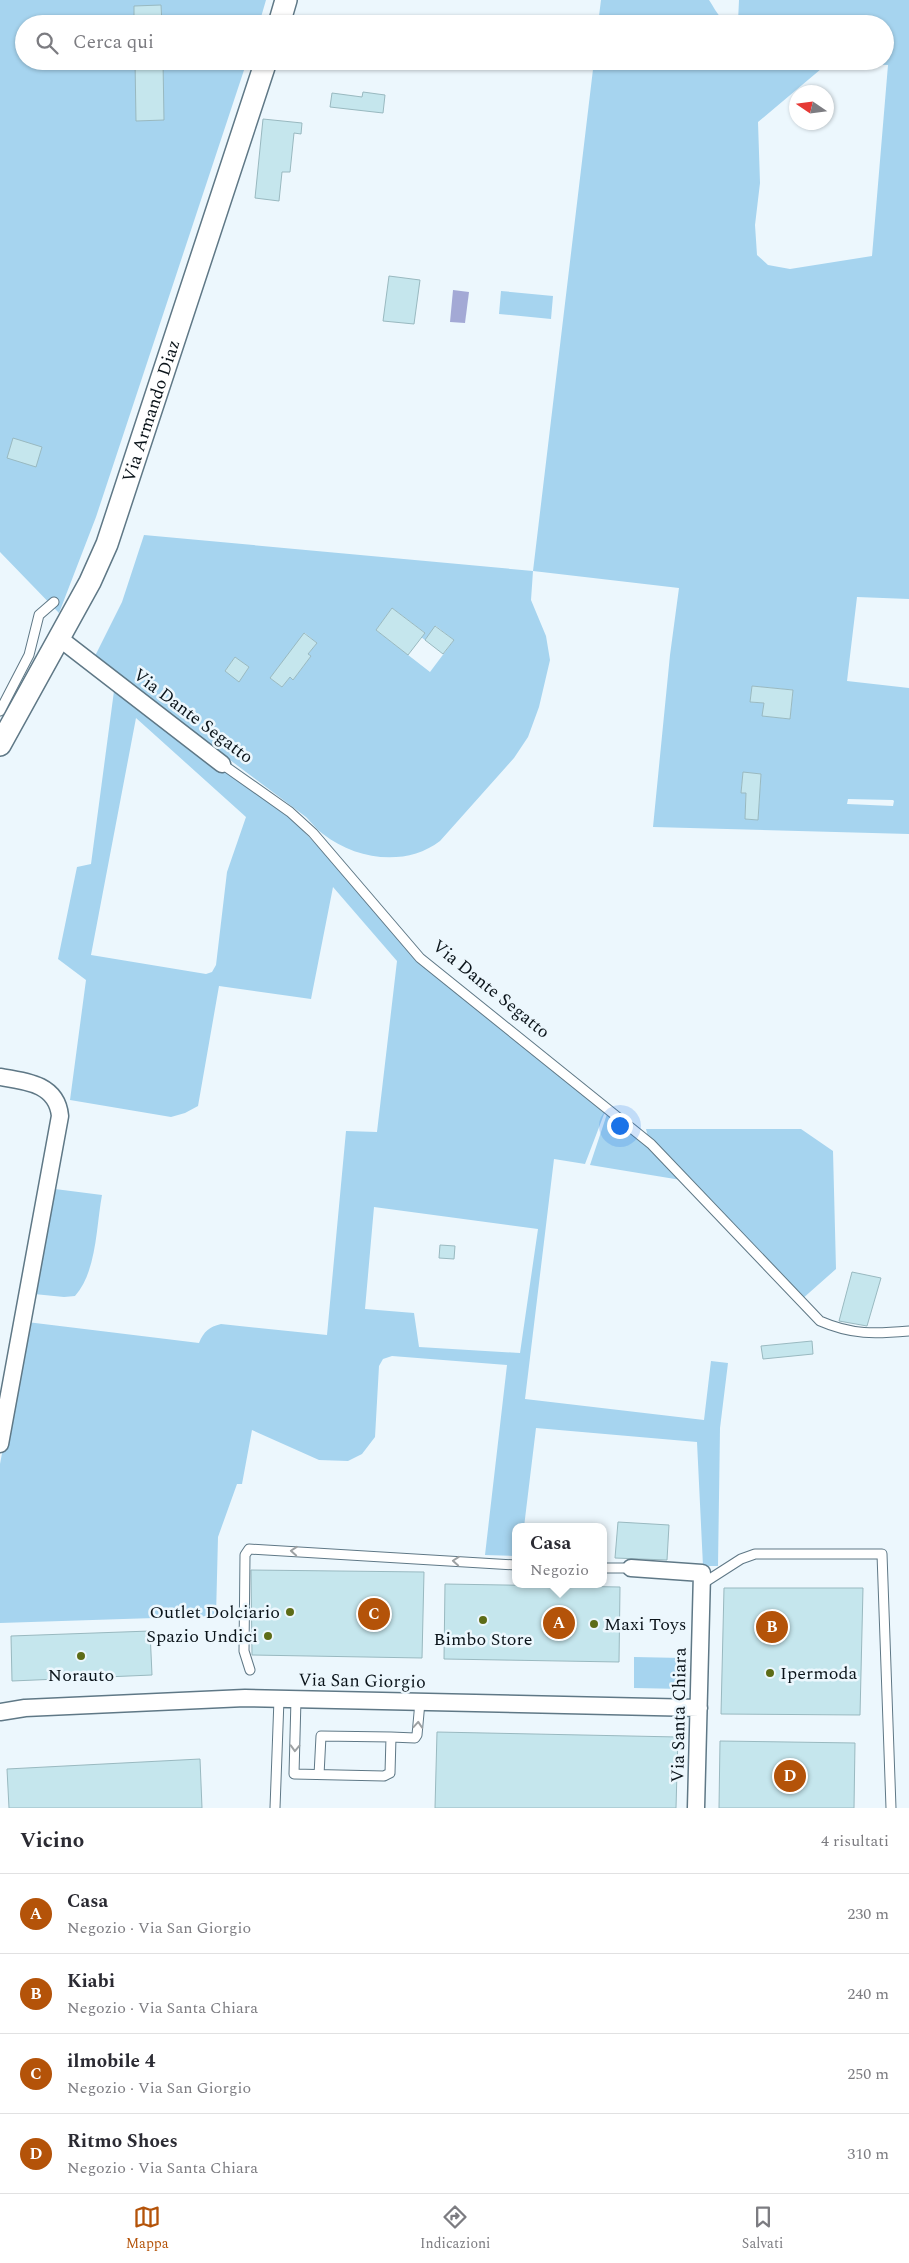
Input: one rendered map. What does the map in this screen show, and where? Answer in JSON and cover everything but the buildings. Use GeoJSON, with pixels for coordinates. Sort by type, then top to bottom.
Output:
{"type":"FeatureCollection","features":[{"type":"Feature","properties":{"kind":"street"},"geometry":{"type":"LineString","coordinates":[[282,15],[286,0]]}},
{"type":"Feature","properties":{"kind":"street","name":"Via Armando Diaz"},"geometry":{"type":"LineString","coordinates":[[0,745],[90,582],[107,544],[263,70]]}},
{"type":"Feature","properties":{"kind":"street","name":"Via Dante Segatto"},"geometry":{"type":"LineString","coordinates":[[59,638],[222,764]]}},
{"type":"Feature","properties":{"kind":"street"},"geometry":{"type":"LineString","coordinates":[[0,1078],[29,1082],[43,1088],[56,1101],[60,1116],[0,1444]]}},
{"type":"Feature","properties":{"kind":"street"},"geometry":{"type":"LineString","coordinates":[[631,1568],[702,1573],[702,1584]]}},
{"type":"Feature","properties":{"kind":"street","name":"Via Santa Chiara"},"geometry":{"type":"LineString","coordinates":[[696,1808],[702,1584]]}},
{"type":"Feature","properties":{"kind":"street","name":"Via San Giorgio"},"geometry":{"type":"LineString","coordinates":[[0,1712],[25,1708],[192,1699],[279,1699],[699,1708]]}},
{"type":"Feature","properties":{"kind":"street","name":"Via San Giorgio"},"geometry":{"type":"LineString","coordinates":[[0,1703],[25,1708]]}},
{"type":"Feature","properties":{"kind":"lane"},"geometry":{"type":"LineString","coordinates":[[0,711],[29,655],[39,615],[54,602]]}},
{"type":"Feature","properties":{"kind":"lane","name":"Via Dante Segatto"},"geometry":{"type":"LineString","coordinates":[[222,764],[290,812],[313,833],[420,958],[651,1144],[820,1321],[842,1330],[858,1332],[880,1334],[909,1331]]}},
{"type":"Feature","properties":{"kind":"lane"},"geometry":{"type":"LineString","coordinates":[[250,1670],[244,1651],[245,1555],[248,1549],[512,1565]]}},
{"type":"Feature","properties":{"kind":"lane"},"geometry":{"type":"LineString","coordinates":[[702,1584],[741,1559],[755,1554],[882,1554],[891,1808]]}},
{"type":"Feature","properties":{"kind":"lane"},"geometry":{"type":"LineString","coordinates":[[607,1568],[631,1568]]}},
{"type":"Feature","properties":{"kind":"lane"},"geometry":{"type":"LineString","coordinates":[[275,1808],[279,1699]]}},
{"type":"Feature","properties":{"kind":"lane"},"geometry":{"type":"LineString","coordinates":[[296,1700],[294,1774],[388,1776],[390,1771],[391,1737]]}},
{"type":"Feature","properties":{"kind":"lane"},"geometry":{"type":"LineString","coordinates":[[319,1774],[320,1736],[416,1737],[420,1702]]}},
{"type":"Feature","properties":{"kind":"shaded area"},"geometry":{"type":"Polygon","coordinates":[[[0,0],[266,0],[262,15],[15,15],[15,70],[244,70],[96,517],[59,613],[0,552],[0,0]]]}},
{"type":"Feature","properties":{"kind":"shaded area"},"geometry":{"type":"Polygon","coordinates":[[[601,0],[709,0],[718,15],[599,15],[601,0]]]}},
{"type":"Feature","properties":{"kind":"shaded area"},"geometry":{"type":"Polygon","coordinates":[[[739,0],[909,0],[909,599],[857,597],[847,681],[909,688],[909,834],[653,827],[670,655],[679,588],[533,571],[593,70],[820,70],[802,85],[789,85],[789,96],[758,122],[760,183],[755,225],[757,255],[768,265],[790,269],[872,256],[888,70],[894,70],[894,15],[738,15],[739,0]],[[752,686],[750,702],[764,703],[763,716],[790,719],[793,690],[752,686]],[[743,773],[741,792],[746,793],[745,819],[758,820],[761,774],[743,773]],[[848,799],[847,804],[893,806],[894,801],[893,800],[848,799]]]}},
{"type":"Feature","properties":{"kind":"shaded area"},"geometry":{"type":"Polygon","coordinates":[[[453,290],[469,292],[465,323],[450,322],[453,290]]]}},
{"type":"Feature","properties":{"kind":"shaded area"},"geometry":{"type":"Polygon","coordinates":[[[501,291],[553,296],[551,319],[499,314],[501,291]]]}},
{"type":"Feature","properties":{"kind":"shaded area"},"geometry":{"type":"Polygon","coordinates":[[[144,535],[533,571],[531,600],[546,636],[550,660],[539,707],[528,737],[514,758],[440,841],[427,849],[412,855],[381,857],[350,850],[336,843],[321,832],[306,817],[94,658],[122,602],[144,535]],[[392,608],[376,630],[430,672],[454,640],[436,626],[425,640],[421,637],[424,632],[392,608]],[[305,633],[270,678],[282,687],[290,677],[293,680],[311,656],[308,654],[317,643],[305,633]],[[235,657],[225,671],[239,681],[249,667],[235,657]]]}},
{"type":"Feature","properties":{"kind":"shaded area"},"geometry":{"type":"Polygon","coordinates":[[[114,691],[288,815],[333,862],[419,963],[606,1109],[585,1164],[554,1159],[525,1399],[704,1420],[711,1361],[728,1363],[720,1428],[718,1566],[703,1566],[697,1442],[536,1428],[524,1523],[512,1523],[512,1556],[485,1555],[507,1365],[392,1356],[383,1359],[379,1366],[375,1437],[362,1454],[348,1461],[319,1460],[252,1430],[242,1484],[237,1484],[218,1537],[216,1616],[0,1623],[0,1464],[27,1322],[199,1343],[207,1330],[221,1324],[327,1335],[346,1131],[377,1132],[397,961],[333,887],[311,999],[219,986],[198,1106],[185,1113],[171,1117],[70,1100],[86,980],[58,959],[77,867],[91,864],[114,691]],[[136,718],[91,955],[206,974],[212,972],[216,965],[227,872],[246,817],[136,718]],[[374,1207],[365,1309],[414,1313],[419,1347],[520,1353],[538,1229],[374,1207]]]}},
{"type":"Feature","properties":{"kind":"shaded area"},"geometry":{"type":"Polygon","coordinates":[[[608,1111],[649,1141],[646,1129],[801,1129],[833,1151],[836,1269],[801,1300],[687,1181],[590,1165],[608,1111]]]}},
{"type":"Feature","properties":{"kind":"shaded area"},"geometry":{"type":"Polygon","coordinates":[[[55,1189],[102,1195],[92,1261],[88,1274],[75,1296],[64,1297],[34,1294],[55,1189]]]}},
{"type":"Feature","properties":{"kind":"shaded area"},"geometry":{"type":"Polygon","coordinates":[[[634,1657],[683,1658],[683,1689],[634,1688],[634,1657]]]}},
{"type":"Feature","properties":{"kind":"place","name":"Outlet Dolciario"},"geometry":{"type":"Point","coordinates":[290,1612]}},
{"type":"Feature","properties":{"kind":"place","name":"ilmobile 4"},"geometry":{"type":"Point","coordinates":[374,1614]}},
{"type":"Feature","properties":{"kind":"place","name":"Bimbo Store"},"geometry":{"type":"Point","coordinates":[483,1620]}},
{"type":"Feature","properties":{"kind":"place","name":"Casa"},"geometry":{"type":"Point","coordinates":[559,1623]}},
{"type":"Feature","properties":{"kind":"place","name":"Maxi Toys"},"geometry":{"type":"Point","coordinates":[594,1624]}},
{"type":"Feature","properties":{"kind":"place","name":"Kiabi"},"geometry":{"type":"Point","coordinates":[772,1627]}},
{"type":"Feature","properties":{"kind":"place","name":"Spazio Undici"},"geometry":{"type":"Point","coordinates":[268,1636]}},
{"type":"Feature","properties":{"kind":"place","name":"Norauto"},"geometry":{"type":"Point","coordinates":[81,1656]}},
{"type":"Feature","properties":{"kind":"place","name":"Ipermoda"},"geometry":{"type":"Point","coordinates":[770,1673]}},
{"type":"Feature","properties":{"kind":"place","name":"Ritmo Shoes"},"geometry":{"type":"Point","coordinates":[790,1776]}}]}
